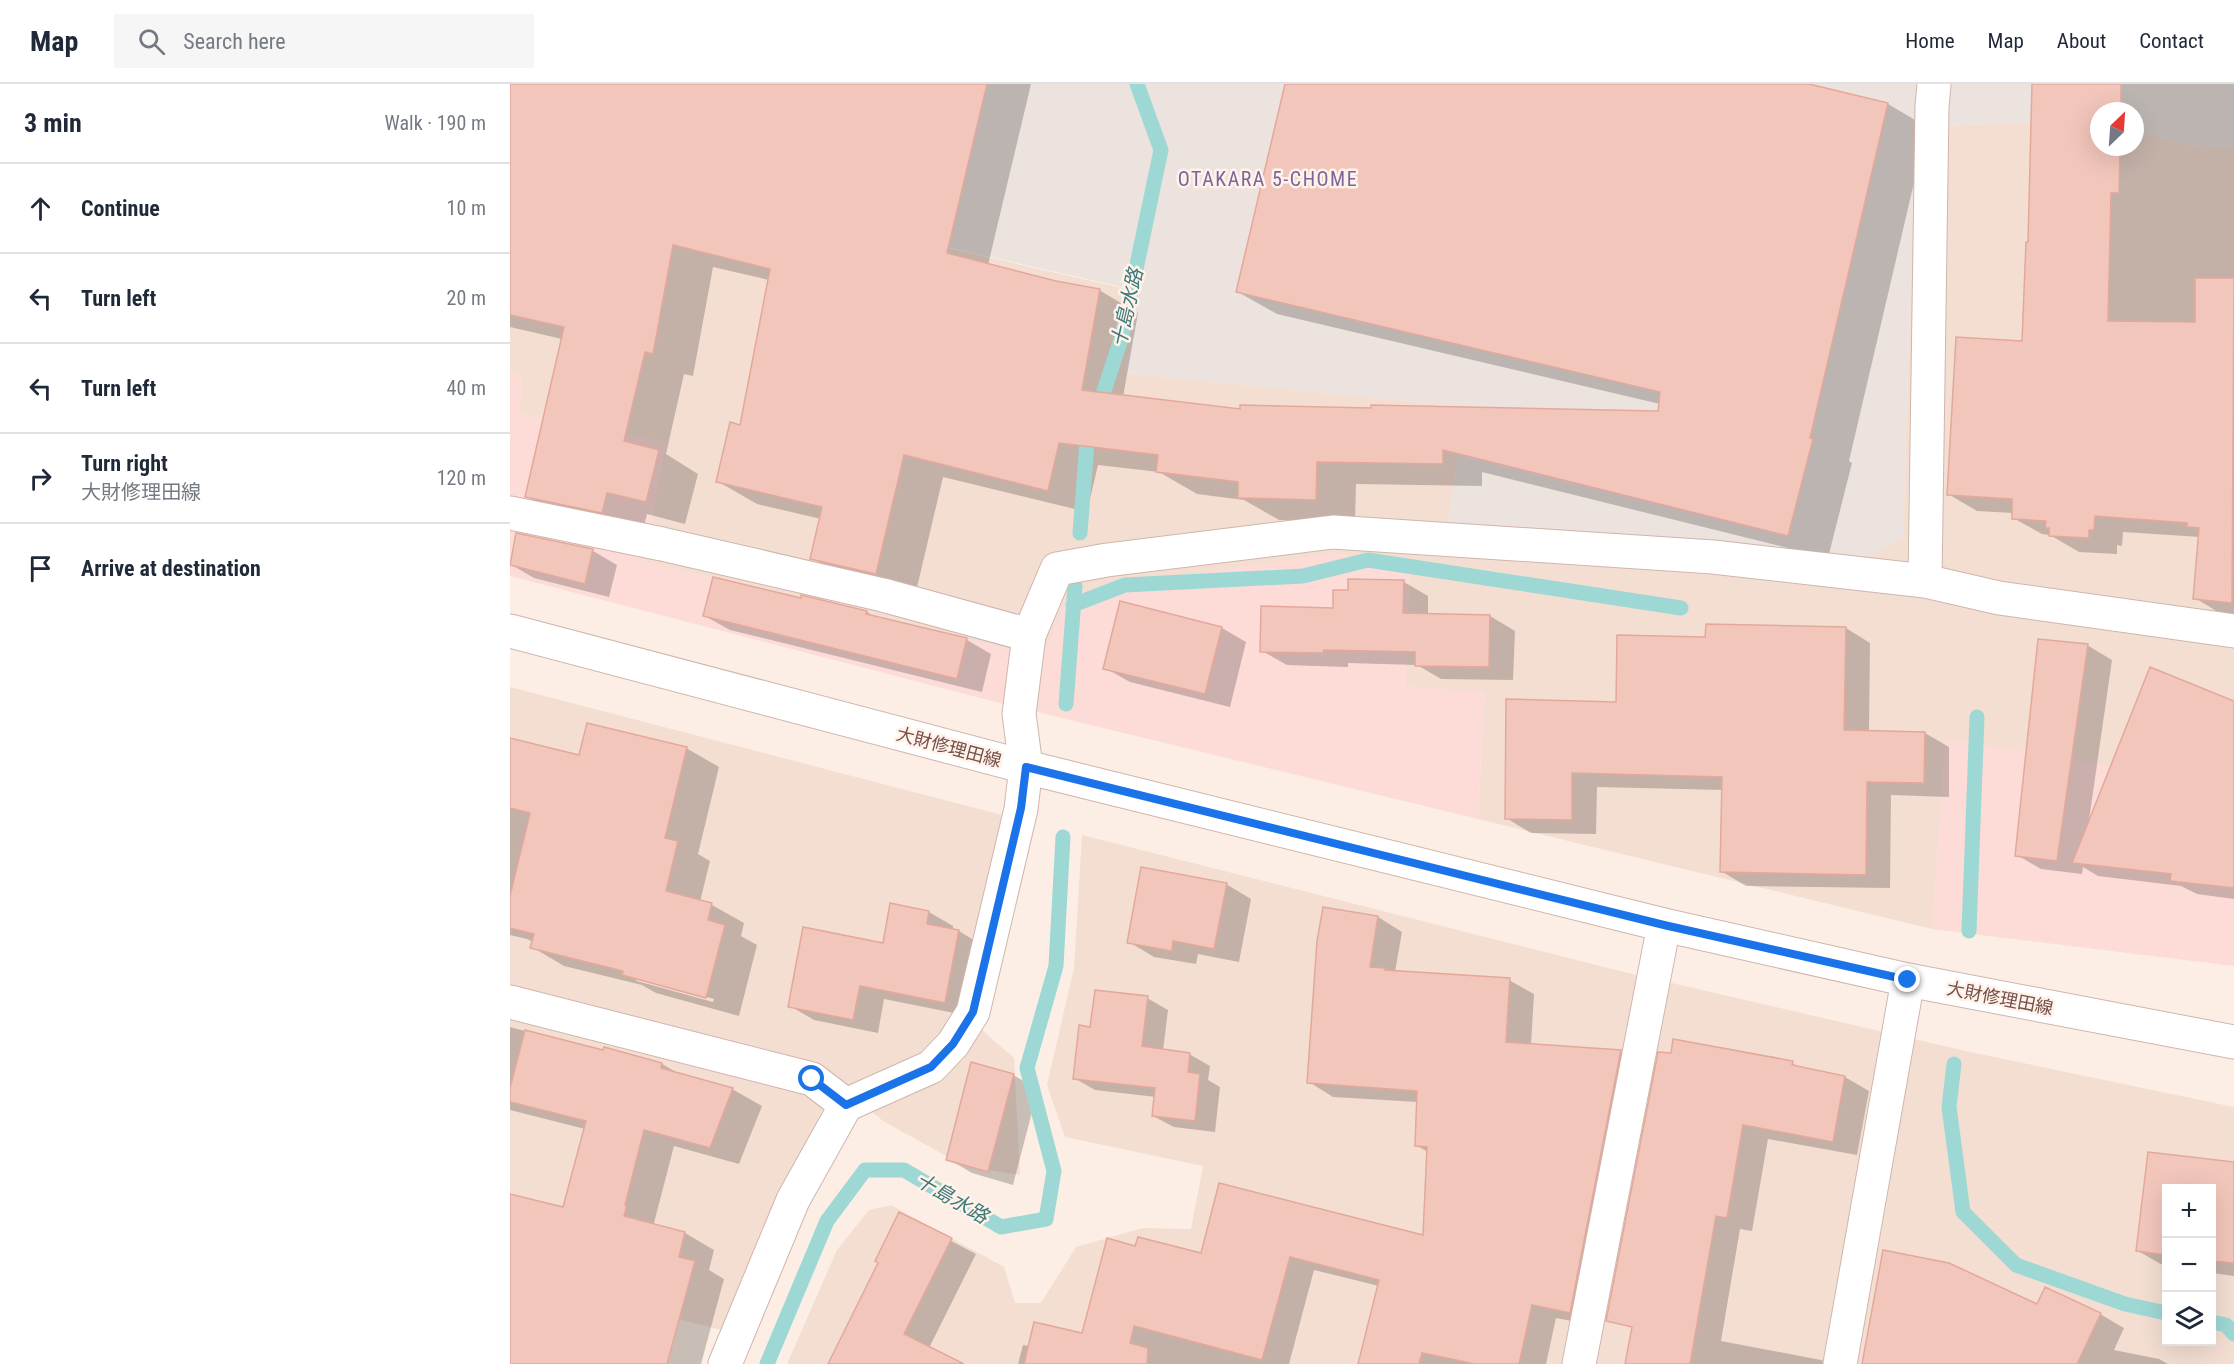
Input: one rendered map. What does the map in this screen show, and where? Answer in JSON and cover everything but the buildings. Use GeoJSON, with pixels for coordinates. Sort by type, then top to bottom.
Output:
{"type":"FeatureCollection","features":[{"type":"Feature","properties":{"kind":"street"},"geometry":{"type":"LineString","coordinates":[[1925,581],[1934,84]]}},
{"type":"Feature","properties":{"kind":"street"},"geometry":{"type":"LineString","coordinates":[[510,513],[883,594],[1029,635]]}},
{"type":"Feature","properties":{"kind":"street"},"geometry":{"type":"LineString","coordinates":[[725,1364],[794,1200],[846,1105],[931,1067],[953,1044],[973,1012],[1021,808],[1026,767],[1019,714],[1029,635],[1057,569],[1107,560],[1333,532],[1713,557],[1925,581],[1999,598],[2234,631]]}},
{"type":"Feature","properties":{"kind":"street","name":"大財修理田線"},"geometry":{"type":"LineString","coordinates":[[510,631],[1026,767],[1664,925],[1908,980],[2234,1042]]}},
{"type":"Feature","properties":{"kind":"street"},"geometry":{"type":"LineString","coordinates":[[1579,1364],[1664,925]]}},
{"type":"Feature","properties":{"kind":"street"},"geometry":{"type":"LineString","coordinates":[[1840,1364],[1908,980]]}},
{"type":"Feature","properties":{"kind":"street"},"geometry":{"type":"LineString","coordinates":[[510,1002],[812,1079],[846,1105]]}},
{"type":"Feature","properties":{"kind":"shaded area"},"geometry":{"type":"Polygon","coordinates":[[[510,84],[2234,84],[2234,148],[2189,144],[2144,133],[2144,102],[2090,102],[2090,120],[1915,127],[1903,538],[1869,559],[1609,532],[1448,527],[1465,407],[1125,373],[1140,291],[510,148],[510,84]]]}},
{"type":"Feature","properties":{"kind":"shaded area"},"geometry":{"type":"Polygon","coordinates":[[[2090,120],[2090,156],[2144,156],[2144,133],[2189,144],[2234,148],[2234,786],[1946,740],[1932,929],[1478,819],[1484,693],[1405,687],[1410,560],[1043,658],[645,562],[665,442],[519,414],[522,376],[510,372],[510,148],[1140,292],[1125,373],[1465,407],[1448,527],[1903,538],[1915,127],[2090,120]]]}},
{"type":"Feature","properties":{"kind":"shaded area"},"geometry":{"type":"Polygon","coordinates":[[[510,372],[522,376],[519,414],[666,442],[645,562],[1042,657],[1069,595],[1332,553],[1411,560],[1406,687],[1484,692],[1478,819],[996,702],[510,576],[510,372]]]}},
{"type":"Feature","properties":{"kind":"shaded area"},"geometry":{"type":"Polygon","coordinates":[[[510,687],[1002,815],[957,1008],[1014,1058],[1020,1175],[964,1166],[883,1121],[835,1081],[725,1331],[510,1277],[510,687]]]}},
{"type":"Feature","properties":{"kind":"shaded area"},"geometry":{"type":"Polygon","coordinates":[[[1946,739],[2234,786],[2234,966],[1932,929],[1946,739]]]}},
{"type":"Feature","properties":{"kind":"shaded area"},"geometry":{"type":"Polygon","coordinates":[[[1082,835],[1620,971],[1970,1052],[2234,1107],[2234,1364],[787,1364],[837,1250],[869,1210],[891,1205],[1004,1267],[1015,1303],[1041,1303],[1076,1247],[1143,1228],[1191,1229],[1203,1166],[1065,1137],[1047,1085],[1074,968],[1082,835]]]}},
{"type":"Feature","properties":{"kind":"waterway","name":"十島水路"},"geometry":{"type":"LineString","coordinates":[[1080,533],[1087,443],[1122,336],[1161,150],[1137,84]]}},
{"type":"Feature","properties":{"kind":"waterway"},"geometry":{"type":"LineString","coordinates":[[1073,605],[1125,585],[1303,576],[1368,560],[1681,608]]}},
{"type":"Feature","properties":{"kind":"waterway","name":"十島水路"},"geometry":{"type":"LineString","coordinates":[[1066,704],[1075,586]]}},
{"type":"Feature","properties":{"kind":"waterway"},"geometry":{"type":"LineString","coordinates":[[1969,931],[1977,717]]}},
{"type":"Feature","properties":{"kind":"waterway","name":"十島水路"},"geometry":{"type":"LineString","coordinates":[[767,1364],[827,1221],[865,1170],[904,1170],[1001,1227],[1046,1219],[1054,1171],[1027,1068],[1056,966],[1063,837]]}},
{"type":"Feature","properties":{"kind":"waterway"},"geometry":{"type":"LineString","coordinates":[[1954,1064],[1949,1107],[1963,1212],[2016,1265],[2125,1304],[2162,1312]]}},
{"type":"Feature","properties":{"kind":"waterway"},"geometry":{"type":"LineString","coordinates":[[2216,1323],[2226,1325],[2234,1334]]}},
{"type":"Feature","properties":{"kind":"district","name":"OTAKARA 5-CHOME"},"geometry":{"type":"Point","coordinates":[1268,179]}},
{"type":"Feature","properties":{"kind":"route"},"geometry":{"type":"LineString","coordinates":[[812,1079],[846,1105],[931,1067],[953,1044],[973,1012],[1021,808],[1026,767],[1664,925],[1908,980]]}}]}
